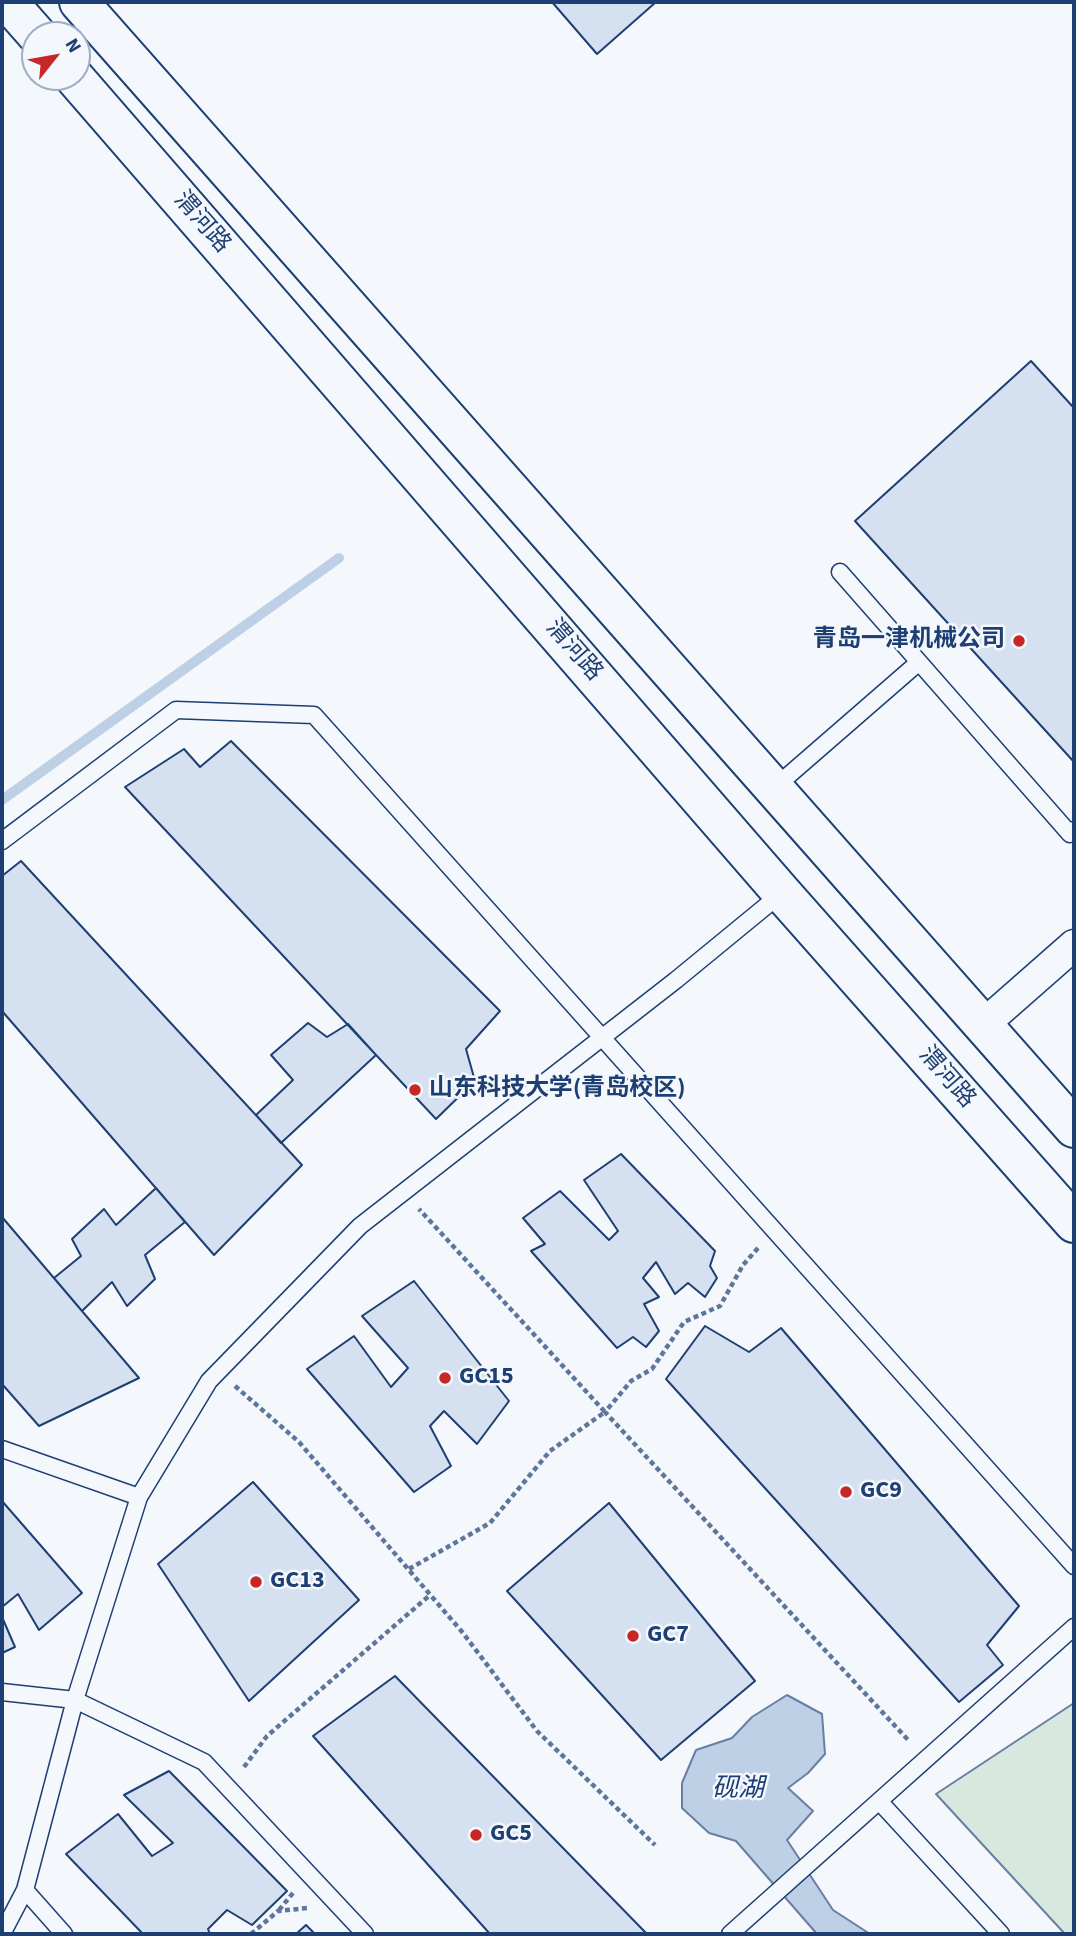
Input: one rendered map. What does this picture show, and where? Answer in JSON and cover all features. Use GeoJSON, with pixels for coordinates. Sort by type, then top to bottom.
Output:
{"type":"FeatureCollection","features":[{"type":"Feature","properties":{"kind":"main road"},"geometry":{"type":"LineString","coordinates":[[8,2],[25,21]]}},
{"type":"Feature","properties":{"kind":"main road"},"geometry":{"type":"LineString","coordinates":[[79,2],[1074,1128]]}},
{"type":"Feature","properties":{"kind":"main road","name":"渭河路"},"geometry":{"type":"LineString","coordinates":[[86,91],[782,893],[1074,1223]]}},
{"type":"Feature","properties":{"kind":"street"},"geometry":{"type":"LineString","coordinates":[[983,1025],[1074,944]]}},
{"type":"Feature","properties":{"kind":"lane"},"geometry":{"type":"LineString","coordinates":[[840,572],[1070,834],[1074,830]]}},
{"type":"Feature","properties":{"kind":"lane"},"geometry":{"type":"LineString","coordinates":[[774,788],[919,662]]}},
{"type":"Feature","properties":{"kind":"lane"},"geometry":{"type":"LineString","coordinates":[[2,841],[176,710],[314,715],[1074,1566]]}},
{"type":"Feature","properties":{"kind":"lane"},"geometry":{"type":"LineString","coordinates":[[2,1934],[25,1890],[75,1700],[139,1497],[209,1381],[360,1226],[782,893]]}},
{"type":"Feature","properties":{"kind":"lane"},"geometry":{"type":"LineString","coordinates":[[2,1449],[139,1497]]}},
{"type":"Feature","properties":{"kind":"lane"},"geometry":{"type":"LineString","coordinates":[[730,1934],[1074,1628]]}},
{"type":"Feature","properties":{"kind":"lane"},"geometry":{"type":"LineString","coordinates":[[2,1692],[75,1700],[204,1762],[365,1934]]}},
{"type":"Feature","properties":{"kind":"lane"},"geometry":{"type":"LineString","coordinates":[[879,1801],[1001,1934]]}},
{"type":"Feature","properties":{"kind":"lane"},"geometry":{"type":"LineString","coordinates":[[25,1890],[64,1934]]}},
{"type":"Feature","properties":{"kind":"path"},"geometry":{"type":"LineString","coordinates":[[404,1192],[926,1760]]}},
{"type":"Feature","properties":{"kind":"path"},"geometry":{"type":"LineString","coordinates":[[409,1569],[490,1523],[550,1451],[606,1412],[631,1381],[652,1369],[684,1322],[720,1306],[743,1265],[775,1229]]}},
{"type":"Feature","properties":{"kind":"path"},"geometry":{"type":"LineString","coordinates":[[218,1372],[299,1442],[409,1569],[537,1731],[655,1845]]}},
{"type":"Feature","properties":{"kind":"path"},"geometry":{"type":"LineString","coordinates":[[229,1788],[267,1736],[430,1595]]}},
{"type":"Feature","properties":{"kind":"path"},"geometry":{"type":"LineString","coordinates":[[251,1934],[278,1911],[337,1904]]}},
{"type":"Feature","properties":{"kind":"shaded area"},"geometry":{"type":"Polygon","coordinates":[[[1074,1703],[1074,1934],[1065,1934],[936,1794],[1074,1703]]]}},
{"type":"Feature","properties":{"kind":"water","name":"砚湖"},"geometry":{"type":"Polygon","coordinates":[[[787,1695],[822,1714],[825,1754],[808,1773],[788,1788],[813,1811],[787,1840],[833,1910],[870,1934],[817,1934],[736,1841],[709,1833],[682,1808],[682,1783],[696,1750],[732,1738],[752,1717],[787,1695]]]}},
{"type":"Feature","properties":{"kind":"building"},"geometry":{"type":"Polygon","coordinates":[[[552,2],[656,2],[597,54],[552,2]]]}},
{"type":"Feature","properties":{"kind":"building","name":"青岛一津机械公司"},"geometry":{"type":"Polygon","coordinates":[[[1031,361],[1074,408],[1074,762],[855,521],[1031,361]]]}},
{"type":"Feature","properties":{"kind":"building"},"geometry":{"type":"Polygon","coordinates":[[[231,741],[500,1011],[466,1049],[475,1081],[436,1119],[125,787],[184,749],[200,767],[231,741]]]}},
{"type":"Feature","properties":{"kind":"building"},"geometry":{"type":"Polygon","coordinates":[[[21,861],[302,1165],[214,1255],[2,1011],[2,876],[21,861]]]}},
{"type":"Feature","properties":{"kind":"building"},"geometry":{"type":"Polygon","coordinates":[[[308,1023],[327,1037],[348,1024],[376,1055],[281,1143],[256,1115],[293,1080],[271,1055],[308,1023]]]}},
{"type":"Feature","properties":{"kind":"building"},"geometry":{"type":"Polygon","coordinates":[[[621,1154],[715,1251],[710,1266],[717,1278],[705,1297],[688,1283],[675,1294],[656,1262],[643,1278],[659,1297],[644,1304],[659,1331],[646,1347],[633,1337],[617,1348],[531,1251],[545,1244],[523,1218],[560,1191],[609,1240],[618,1231],[584,1180],[621,1154]]]}},
{"type":"Feature","properties":{"kind":"building"},"geometry":{"type":"Polygon","coordinates":[[[156,1188],[185,1222],[145,1255],[155,1279],[127,1306],[112,1282],[82,1311],[54,1278],[81,1256],[72,1239],[104,1209],[116,1225],[156,1188]]]}},
{"type":"Feature","properties":{"kind":"building"},"geometry":{"type":"Polygon","coordinates":[[[2,1217],[139,1378],[39,1426],[2,1384],[2,1217]]]}},
{"type":"Feature","properties":{"kind":"building","name":"GC15"},"geometry":{"type":"Polygon","coordinates":[[[414,1281],[509,1401],[477,1444],[444,1411],[430,1426],[451,1466],[414,1492],[307,1369],[354,1336],[391,1387],[408,1368],[362,1316],[414,1281]]]}},
{"type":"Feature","properties":{"kind":"building","name":"GC9"},"geometry":{"type":"Polygon","coordinates":[[[705,1326],[749,1352],[781,1328],[1019,1606],[987,1645],[1003,1665],[959,1702],[666,1379],[705,1326]]]}},
{"type":"Feature","properties":{"kind":"building","name":"GC13"},"geometry":{"type":"Polygon","coordinates":[[[253,1482],[359,1600],[249,1701],[158,1564],[253,1482]]]}},
{"type":"Feature","properties":{"kind":"building"},"geometry":{"type":"Polygon","coordinates":[[[2,1501],[82,1593],[39,1630],[18,1594],[2,1607],[2,1501]]]}},
{"type":"Feature","properties":{"kind":"building","name":"GC7"},"geometry":{"type":"Polygon","coordinates":[[[609,1503],[755,1681],[661,1760],[507,1591],[609,1503]]]}},
{"type":"Feature","properties":{"kind":"building"},"geometry":{"type":"Polygon","coordinates":[[[2,1617],[15,1647],[2,1653],[2,1617]]]}},
{"type":"Feature","properties":{"kind":"building","name":"GC5"},"geometry":{"type":"Polygon","coordinates":[[[395,1676],[647,1934],[490,1934],[313,1736],[395,1676]]]}},
{"type":"Feature","properties":{"kind":"building"},"geometry":{"type":"Polygon","coordinates":[[[169,1771],[287,1891],[252,1925],[227,1910],[208,1929],[210,1934],[143,1934],[66,1854],[118,1814],[152,1856],[173,1843],[124,1795],[169,1771]]]}},
{"type":"Feature","properties":{"kind":"building"},"geometry":{"type":"Polygon","coordinates":[[[306,1925],[315,1934],[296,1934],[306,1925]]]}},
{"type":"Feature","properties":{"kind":"waterway"},"geometry":{"type":"LineString","coordinates":[[2,800],[339,558]]}},
{"type":"Feature","properties":{"kind":"place","name":"青岛一津机械公司"},"geometry":{"type":"Point","coordinates":[1019,641]}},
{"type":"Feature","properties":{"kind":"place","name":"山东科技大学(青岛校区)"},"geometry":{"type":"Point","coordinates":[415,1090]}},
{"type":"Feature","properties":{"kind":"place","name":"GC15"},"geometry":{"type":"Point","coordinates":[445,1378]}},
{"type":"Feature","properties":{"kind":"place","name":"GC9"},"geometry":{"type":"Point","coordinates":[846,1492]}},
{"type":"Feature","properties":{"kind":"place","name":"GC13"},"geometry":{"type":"Point","coordinates":[256,1582]}},
{"type":"Feature","properties":{"kind":"place","name":"GC7"},"geometry":{"type":"Point","coordinates":[633,1636]}},
{"type":"Feature","properties":{"kind":"place","name":"GC5"},"geometry":{"type":"Point","coordinates":[476,1835]}}]}
